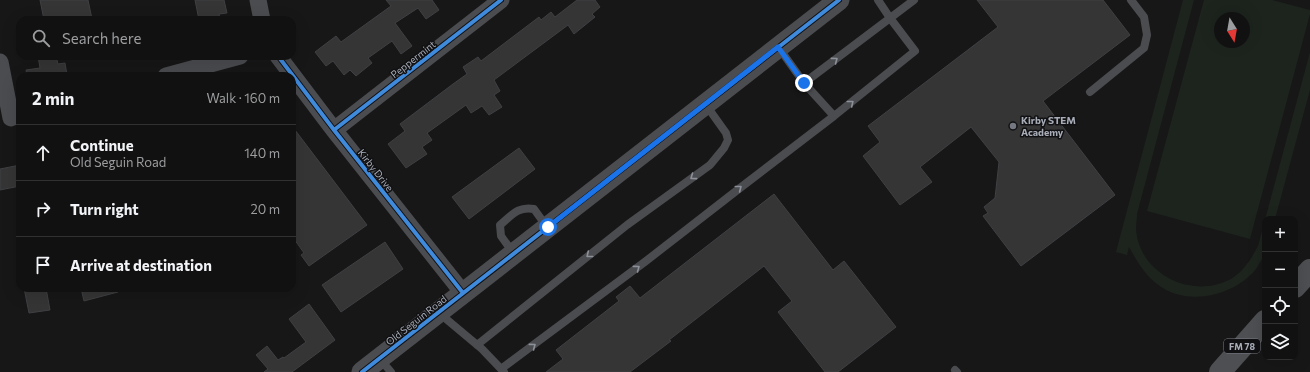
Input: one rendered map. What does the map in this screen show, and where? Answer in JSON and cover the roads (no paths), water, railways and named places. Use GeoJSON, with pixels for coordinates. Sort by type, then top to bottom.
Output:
{"type":"FeatureCollection","features":[{"type":"Feature","properties":{"kind":"main road"},"geometry":{"type":"LineString","coordinates":[[1298,284],[1310,270]]}},
{"type":"Feature","properties":{"kind":"main road","name":"FM 78"},"geometry":{"type":"LineString","coordinates":[[1220,372],[1262,324]]}},
{"type":"Feature","properties":{"kind":"street"},"geometry":{"type":"LineString","coordinates":[[258,0],[261,16]]}},
{"type":"Feature","properties":{"kind":"street","name":"Peppermint"},"geometry":{"type":"LineString","coordinates":[[334,130],[501,0]]}},
{"type":"Feature","properties":{"kind":"street","name":"Old Seguin Road"},"geometry":{"type":"LineString","coordinates":[[362,372],[386,365],[438,313],[839,0]]}},
{"type":"Feature","properties":{"kind":"street"},"geometry":{"type":"LineString","coordinates":[[181,72],[225,60]]}},
{"type":"Feature","properties":{"kind":"street","name":"Kirby Drive"},"geometry":{"type":"LineString","coordinates":[[281,60],[290,72]]}},
{"type":"Feature","properties":{"kind":"street"},"geometry":{"type":"LineString","coordinates":[[0,62],[10,118]]}},
{"type":"Feature","properties":{"kind":"street","name":"Kirby Drive"},"geometry":{"type":"LineString","coordinates":[[296,80],[463,293]]}},
{"type":"Feature","properties":{"kind":"lane"},"geometry":{"type":"LineString","coordinates":[[438,313],[477,345],[503,371],[834,116],[915,51],[878,0]]}},
{"type":"Feature","properties":{"kind":"lane"},"geometry":{"type":"LineString","coordinates":[[804,83],[914,0]]}},
{"type":"Feature","properties":{"kind":"lane"},"geometry":{"type":"LineString","coordinates":[[1090,92],[1144,48],[1147,35],[1144,17],[1131,0]]}},
{"type":"Feature","properties":{"kind":"lane"},"geometry":{"type":"LineString","coordinates":[[778,47],[804,83],[834,116]]}},
{"type":"Feature","properties":{"kind":"lane"},"geometry":{"type":"LineString","coordinates":[[477,345],[627,224],[710,165],[724,148],[728,140],[726,133],[706,104]]}},
{"type":"Feature","properties":{"kind":"lane"},"geometry":{"type":"LineString","coordinates":[[514,254],[501,236],[500,225],[519,210],[526,208],[534,209],[548,227]]}},
{"type":"Feature","properties":{"kind":"place","name":"Kirby STEM Academy"},"geometry":{"type":"Point","coordinates":[1013,126]}}]}
